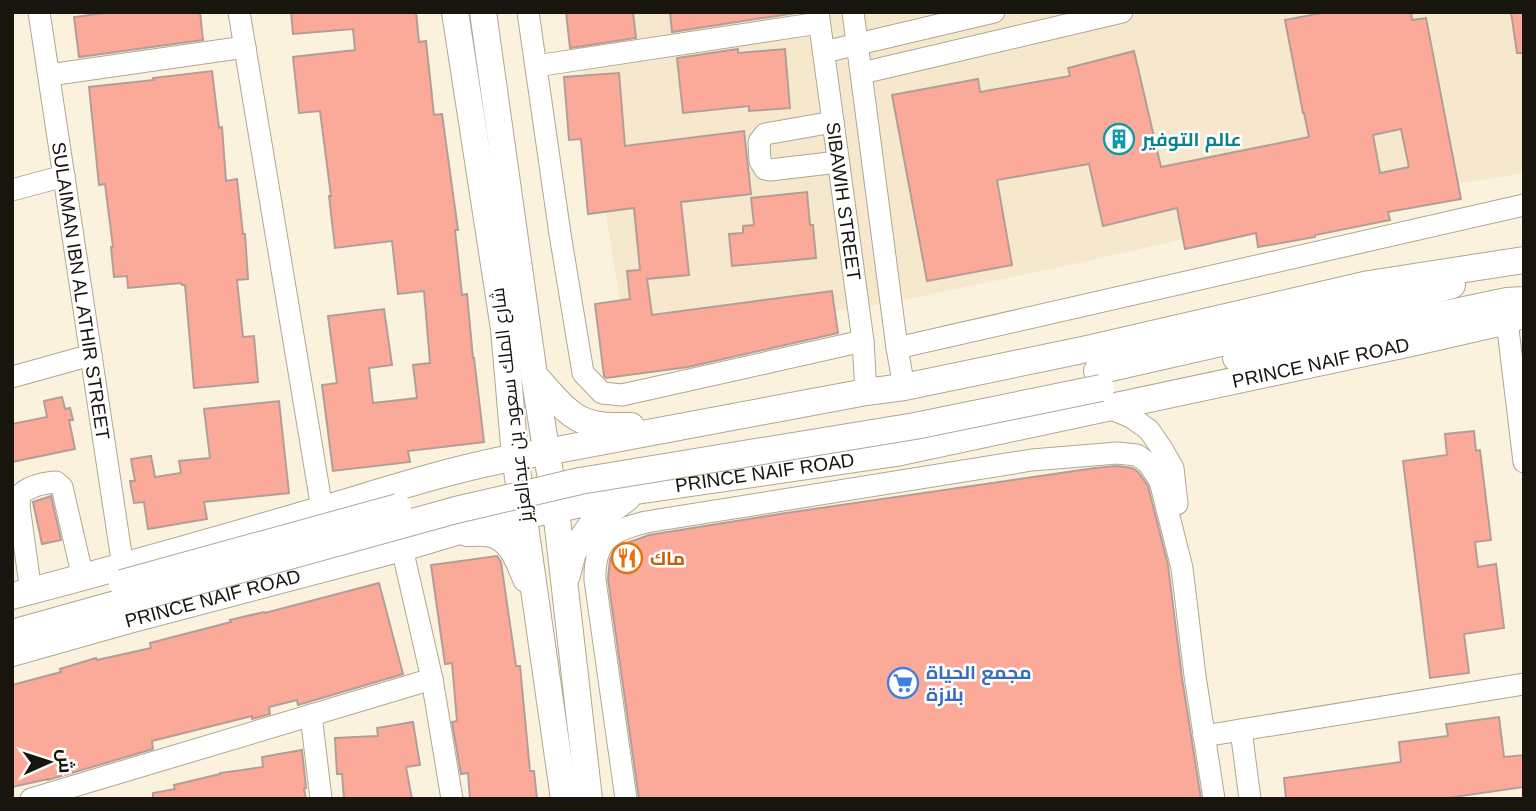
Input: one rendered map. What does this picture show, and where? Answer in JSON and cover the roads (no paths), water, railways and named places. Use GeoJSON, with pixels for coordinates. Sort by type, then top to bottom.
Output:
{"type":"FeatureCollection","features":[{"type":"Feature","properties":{"kind":"main road","name":"شارع الملك سعود بن عبدالعزيز"},"geometry":{"type":"LineString","coordinates":[[456,12],[504,329],[515,456],[564,799]]}},
{"type":"Feature","properties":{"kind":"main road","name":"شارع الملك سعود بن عبدالعزيز"},"geometry":{"type":"LineString","coordinates":[[483,12],[534,375],[556,510],[591,794]]}},
{"type":"Feature","properties":{"kind":"main road"},"geometry":{"type":"LineString","coordinates":[[12,633],[123,584],[322,509],[437,474],[515,456],[904,387],[1092,348],[1368,284],[1524,262]]}},
{"type":"Feature","properties":{"kind":"main road"},"geometry":{"type":"LineString","coordinates":[[1102,389],[1524,262]]}},
{"type":"Feature","properties":{"kind":"main road"},"geometry":{"type":"LineString","coordinates":[[12,614],[452,492],[576,465],[911,410],[1102,389],[1376,327],[1524,300]]}},
{"type":"Feature","properties":{"kind":"main road","name":"PRINCE NAIF ROAD"},"geometry":{"type":"LineString","coordinates":[[12,653],[524,515],[636,491],[895,453],[1102,389],[1411,343],[1515,317]]}},
{"type":"Feature","properties":{"kind":"main road"},"geometry":{"type":"LineString","coordinates":[[437,474],[496,446],[503,435],[504,329]]}},
{"type":"Feature","properties":{"kind":"main road"},"geometry":{"type":"LineString","coordinates":[[534,375],[561,404],[581,420],[600,425],[675,428]]}},
{"type":"Feature","properties":{"kind":"main road"},"geometry":{"type":"LineString","coordinates":[[564,583],[573,552],[593,523],[636,491]]}},
{"type":"Feature","properties":{"kind":"main road"},"geometry":{"type":"LineString","coordinates":[[454,533],[492,534],[505,541],[515,554],[537,605]]}},
{"type":"Feature","properties":{"kind":"main road"},"geometry":{"type":"LineString","coordinates":[[22,594],[83,578],[123,584]]}},
{"type":"Feature","properties":{"kind":"street","name":"SULAIMAN IBN AL ATHIR STREET"},"geometry":{"type":"LineString","coordinates":[[39,12],[123,584]]}},
{"type":"Feature","properties":{"kind":"street"},"geometry":{"type":"LineString","coordinates":[[239,12],[322,509]]}},
{"type":"Feature","properties":{"kind":"street"},"geometry":{"type":"LineString","coordinates":[[528,12],[583,373],[602,393],[622,396],[863,341]]}},
{"type":"Feature","properties":{"kind":"street","name":"SIBAWIH STREET"},"geometry":{"type":"LineString","coordinates":[[853,12],[904,387]]}},
{"type":"Feature","properties":{"kind":"street"},"geometry":{"type":"LineString","coordinates":[[824,51],[994,12]]}},
{"type":"Feature","properties":{"kind":"street"},"geometry":{"type":"LineString","coordinates":[[862,73],[1122,12]]}},
{"type":"Feature","properties":{"kind":"street"},"geometry":{"type":"LineString","coordinates":[[536,66],[818,18]]}},
{"type":"Feature","properties":{"kind":"street","name":"SIBAWIH STREET"},"geometry":{"type":"LineString","coordinates":[[818,18],[863,341],[866,392]]}},
{"type":"Feature","properties":{"kind":"street"},"geometry":{"type":"LineString","coordinates":[[49,75],[245,47]]}},
{"type":"Feature","properties":{"kind":"street"},"geometry":{"type":"LineString","coordinates":[[832,122],[765,134],[759,142],[760,161],[765,169],[770,170],[838,162]]}},
{"type":"Feature","properties":{"kind":"street"},"geometry":{"type":"LineString","coordinates":[[12,190],[64,176]]}},
{"type":"Feature","properties":{"kind":"street"},"geometry":{"type":"LineString","coordinates":[[897,348],[1524,205]]}},
{"type":"Feature","properties":{"kind":"street"},"geometry":{"type":"LineString","coordinates":[[1515,317],[1524,462]]}},
{"type":"Feature","properties":{"kind":"street"},"geometry":{"type":"LineString","coordinates":[[12,377],[90,355]]}},
{"type":"Feature","properties":{"kind":"street"},"geometry":{"type":"LineString","coordinates":[[1102,389],[1149,430],[1163,449],[1172,468],[1182,568],[1214,798]]}},
{"type":"Feature","properties":{"kind":"street"},"geometry":{"type":"LineString","coordinates":[[626,799],[595,580],[595,563],[600,548],[612,535],[623,528],[646,522],[1032,460],[1117,453],[1137,455],[1163,449]]}},
{"type":"Feature","properties":{"kind":"street"},"geometry":{"type":"LineString","coordinates":[[1137,455],[1148,463],[1160,481],[1182,568]]}},
{"type":"Feature","properties":{"kind":"street"},"geometry":{"type":"LineString","coordinates":[[22,594],[20,495],[26,489],[47,483],[56,482],[62,487],[83,578]]}},
{"type":"Feature","properties":{"kind":"street"},"geometry":{"type":"LineString","coordinates":[[402,548],[432,679],[452,799]]}},
{"type":"Feature","properties":{"kind":"street"},"geometry":{"type":"LineString","coordinates":[[31,799],[432,679]]}},
{"type":"Feature","properties":{"kind":"street"},"geometry":{"type":"LineString","coordinates":[[1204,736],[1524,684]]}},
{"type":"Feature","properties":{"kind":"street"},"geometry":{"type":"LineString","coordinates":[[311,715],[321,799]]}},
{"type":"Feature","properties":{"kind":"street"},"geometry":{"type":"LineString","coordinates":[[1241,730],[1250,799]]}},
{"type":"Feature","properties":{"kind":"place","name":"عالم التوفير"},"geometry":{"type":"Point","coordinates":[1119,139]}},
{"type":"Feature","properties":{"kind":"place","name":"ماك"},"geometry":{"type":"Point","coordinates":[627,558]}},
{"type":"Feature","properties":{"kind":"place","name":"مجمع الحياة بلازة"},"geometry":{"type":"Point","coordinates":[903,683]}}]}
